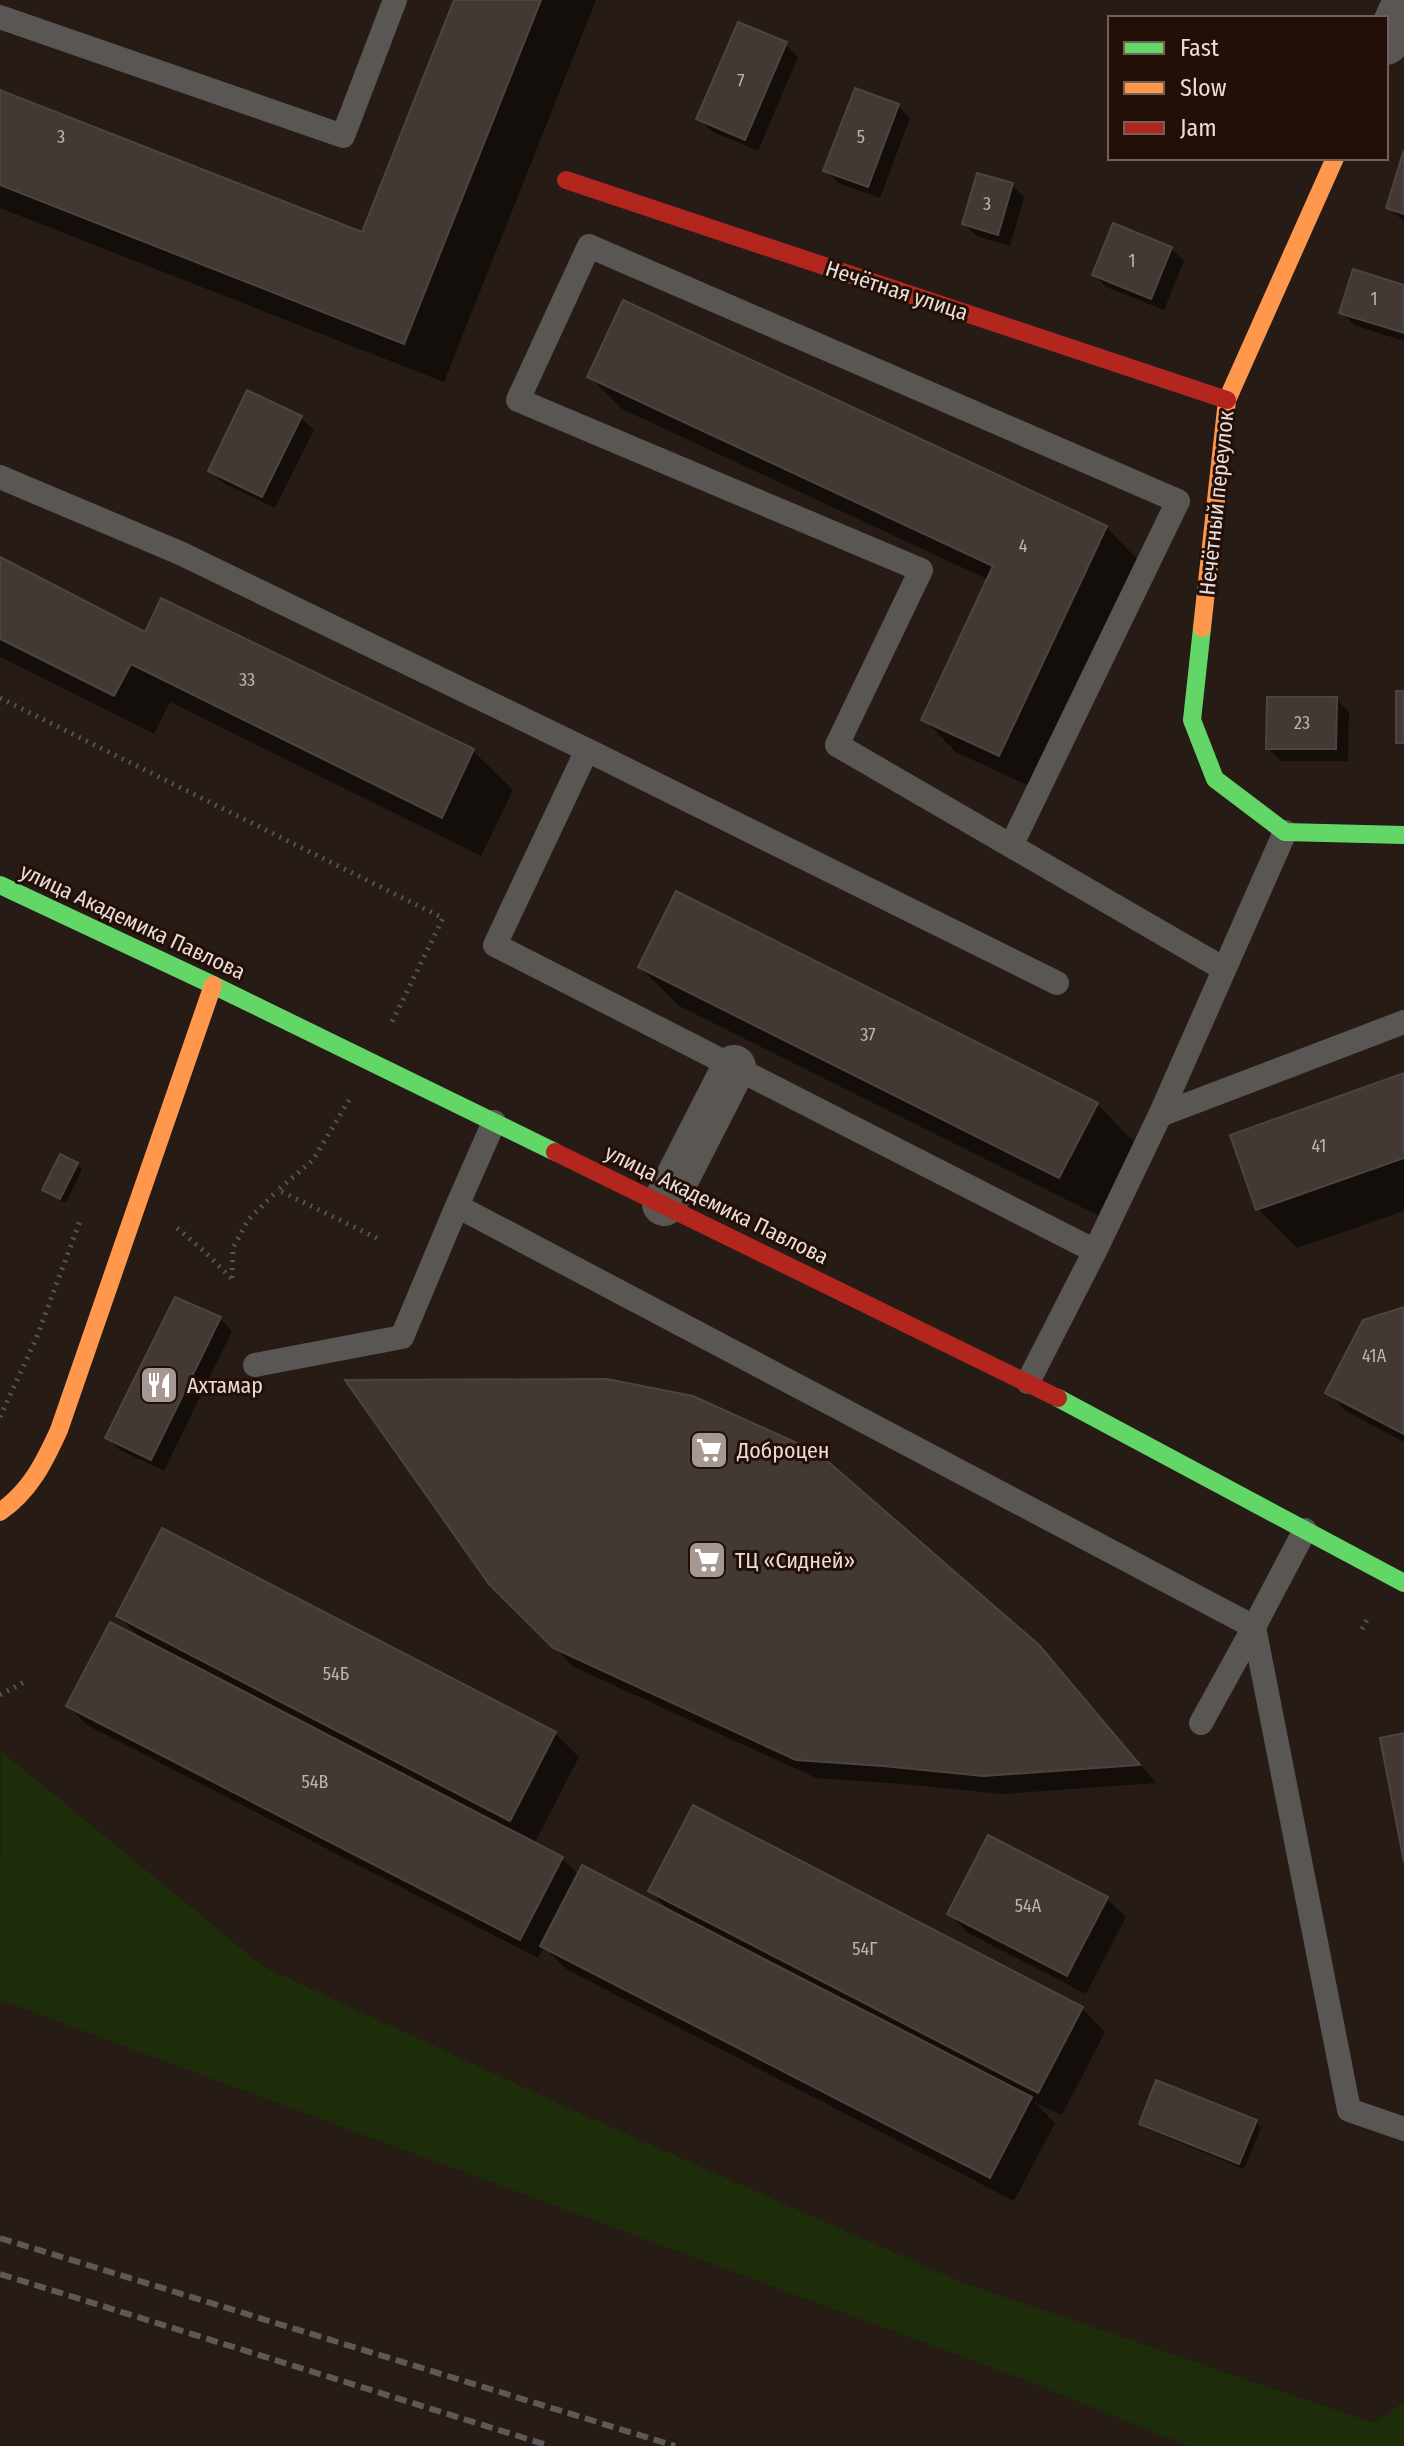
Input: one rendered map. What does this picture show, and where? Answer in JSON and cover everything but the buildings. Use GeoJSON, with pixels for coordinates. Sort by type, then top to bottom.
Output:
{"type":"FeatureCollection","features":[{"type":"Feature","properties":{"kind":"main road","name":"Нечётный переулок"},"geometry":{"type":"LineString","coordinates":[[1285,832],[1215,779],[1192,720],[1227,400],[1334,160]]}},
{"type":"Feature","properties":{"kind":"main road","name":"Нечётная улица"},"geometry":{"type":"LineString","coordinates":[[566,180],[1227,400]]}},
{"type":"Feature","properties":{"kind":"main road"},"geometry":{"type":"LineString","coordinates":[[1285,832],[1404,835]]}},
{"type":"Feature","properties":{"kind":"main road","name":"улица Академика Павлова"},"geometry":{"type":"LineString","coordinates":[[0,885],[213,985],[1028,1382],[1404,1583]]}},
{"type":"Feature","properties":{"kind":"main road"},"geometry":{"type":"LineString","coordinates":[[0,1512],[15,1503],[40,1473],[59,1430],[213,985]]}},
{"type":"Feature","properties":{"kind":"street"},"geometry":{"type":"LineString","coordinates":[[1388,39],[1404,3]]}},
{"type":"Feature","properties":{"kind":"street"},"geometry":{"type":"LineString","coordinates":[[664,1204],[734,1067]]}},
{"type":"Feature","properties":{"kind":"lane"},"geometry":{"type":"LineString","coordinates":[[0,17],[343,136],[395,0]]}},
{"type":"Feature","properties":{"kind":"lane"},"geometry":{"type":"LineString","coordinates":[[1011,846],[1178,501],[589,246],[518,400],[921,570],[837,745],[1011,846],[1224,969]]}},
{"type":"Feature","properties":{"kind":"lane"},"geometry":{"type":"LineString","coordinates":[[0,477],[180,553],[1057,983]]}},
{"type":"Feature","properties":{"kind":"lane"},"geometry":{"type":"LineString","coordinates":[[587,750],[495,945],[1095,1251]]}},
{"type":"Feature","properties":{"kind":"lane"},"geometry":{"type":"LineString","coordinates":[[1028,1382],[1160,1115],[1285,832]]}},
{"type":"Feature","properties":{"kind":"lane"},"geometry":{"type":"LineString","coordinates":[[1160,1115],[1404,1022]]}},
{"type":"Feature","properties":{"kind":"lane"},"geometry":{"type":"LineString","coordinates":[[255,1365],[402,1337],[494,1122]]}},
{"type":"Feature","properties":{"kind":"lane"},"geometry":{"type":"LineString","coordinates":[[457,1206],[1254,1627]]}},
{"type":"Feature","properties":{"kind":"lane"},"geometry":{"type":"LineString","coordinates":[[1201,1723],[1305,1530]]}},
{"type":"Feature","properties":{"kind":"lane"},"geometry":{"type":"LineString","coordinates":[[1254,1627],[1349,2110],[1404,2129]]}},
{"type":"Feature","properties":{"kind":"path"},"geometry":{"type":"LineString","coordinates":[[0,698],[443,918],[390,1028]]}},
{"type":"Feature","properties":{"kind":"path"},"geometry":{"type":"LineString","coordinates":[[140,1196],[232,1279],[233,1248],[248,1220],[313,1160],[350,1098]]}},
{"type":"Feature","properties":{"kind":"path"},"geometry":{"type":"LineString","coordinates":[[278,1190],[381,1240]]}},
{"type":"Feature","properties":{"kind":"path"},"geometry":{"type":"LineString","coordinates":[[0,1695],[24,1682]]}},
{"type":"Feature","properties":{"kind":"green space"},"geometry":{"type":"Polygon","coordinates":[[[1,1751],[264,1967],[577,2112],[961,2282],[1374,2423],[1404,2402],[1404,2446],[1188,2446],[1028,2381],[0,2000],[1,1751]]]}},
{"type":"Feature","properties":{"kind":"railway"},"geometry":{"type":"LineString","coordinates":[[0,2238],[675,2446]]}},
{"type":"Feature","properties":{"kind":"railway"},"geometry":{"type":"LineString","coordinates":[[0,2274],[550,2446]]}},
{"type":"Feature","properties":{"kind":"traffic: fast"},"geometry":{"type":"LineString","coordinates":[[1202,628],[1192,720],[1215,779],[1285,832],[1404,835]]}},
{"type":"Feature","properties":{"kind":"traffic: fast"},"geometry":{"type":"LineString","coordinates":[[0,885],[555,1152]]}},
{"type":"Feature","properties":{"kind":"traffic: fast"},"geometry":{"type":"LineString","coordinates":[[1058,1398],[1404,1583]]}},
{"type":"Feature","properties":{"kind":"traffic: slow"},"geometry":{"type":"LineString","coordinates":[[1202,628],[1227,400],[1334,160]]}},
{"type":"Feature","properties":{"kind":"traffic: slow"},"geometry":{"type":"LineString","coordinates":[[0,1512],[20,1495],[35,1476],[59,1430],[213,985]]}},
{"type":"Feature","properties":{"kind":"traffic: jam"},"geometry":{"type":"LineString","coordinates":[[566,180],[1227,400]]}},
{"type":"Feature","properties":{"kind":"traffic: jam"},"geometry":{"type":"LineString","coordinates":[[555,1152],[1058,1398]]}},
{"type":"Feature","properties":{"kind":"place","name":"Ахтамар"},"geometry":{"type":"Point","coordinates":[159,1385]}},
{"type":"Feature","properties":{"kind":"place","name":"Доброцен"},"geometry":{"type":"Point","coordinates":[709,1450]}},
{"type":"Feature","properties":{"kind":"place","name":"ТЦ «Сидней»"},"geometry":{"type":"Point","coordinates":[707,1560]}}]}
